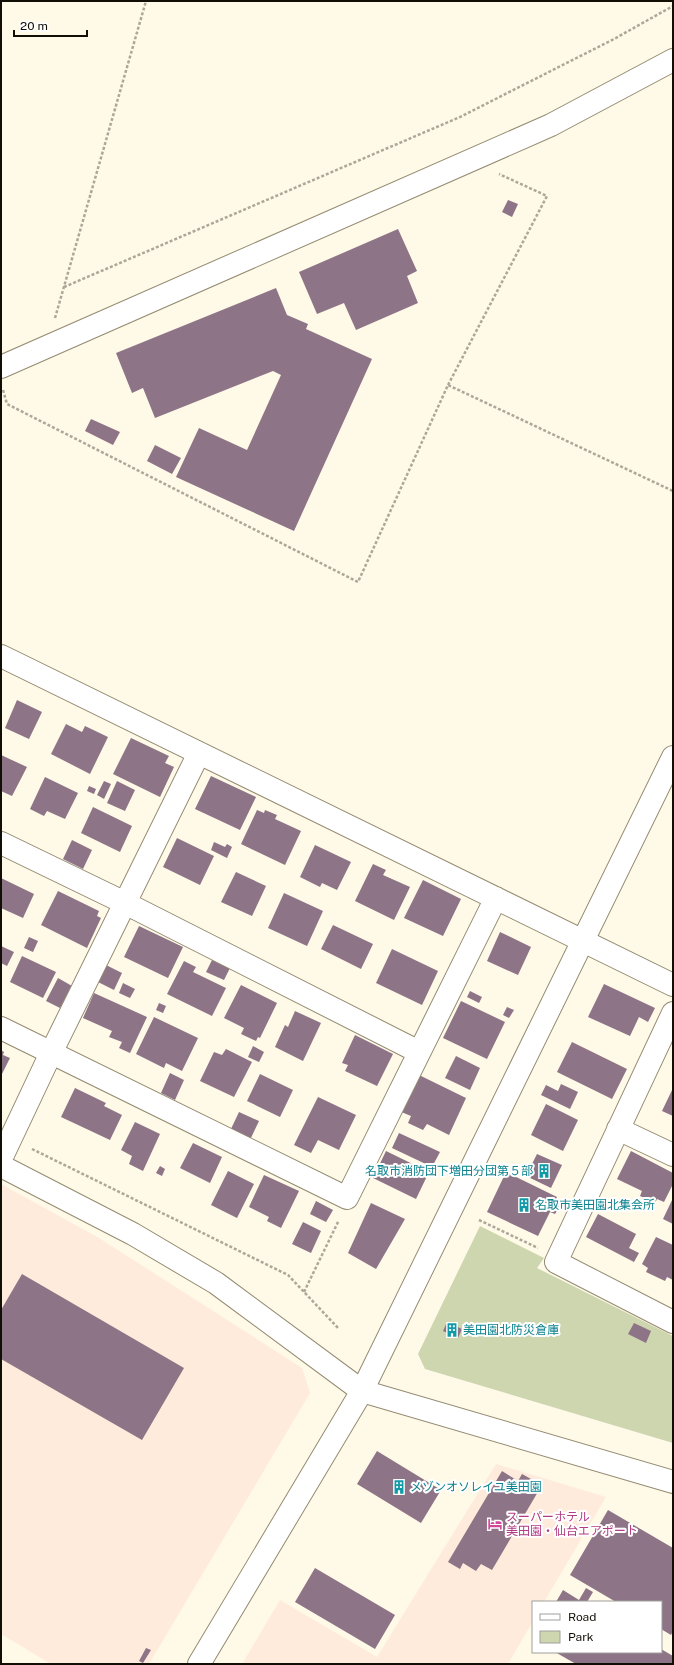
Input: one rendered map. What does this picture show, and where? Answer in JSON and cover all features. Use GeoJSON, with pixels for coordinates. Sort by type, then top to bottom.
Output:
{"type":"FeatureCollection","features":[{"type":"Feature","properties":{"kind":"street"},"geometry":{"type":"LineString","coordinates":[[1,367],[551,125],[673,60]]}},
{"type":"Feature","properties":{"kind":"street"},"geometry":{"type":"LineString","coordinates":[[1,656],[584,940],[673,985]]}},
{"type":"Feature","properties":{"kind":"street"},"geometry":{"type":"LineString","coordinates":[[1,1159],[51,1053],[199,753]]}},
{"type":"Feature","properties":{"kind":"street"},"geometry":{"type":"LineString","coordinates":[[199,1664],[362,1391],[673,757]]}},
{"type":"Feature","properties":{"kind":"street"},"geometry":{"type":"LineString","coordinates":[[1,843],[125,902],[419,1052]]}},
{"type":"Feature","properties":{"kind":"street"},"geometry":{"type":"LineString","coordinates":[[1,1028],[347,1198],[496,898]]}},
{"type":"Feature","properties":{"kind":"street"},"geometry":{"type":"LineString","coordinates":[[673,1013],[556,1262],[673,1322]]}},
{"type":"Feature","properties":{"kind":"street"},"geometry":{"type":"LineString","coordinates":[[618,1129],[673,1155]]}},
{"type":"Feature","properties":{"kind":"street"},"geometry":{"type":"LineString","coordinates":[[1,1166],[133,1234],[216,1283],[362,1391],[673,1482]]}},
{"type":"Feature","properties":{"kind":"path"},"geometry":{"type":"LineString","coordinates":[[47,347],[146,1]]}},
{"type":"Feature","properties":{"kind":"path"},"geometry":{"type":"LineString","coordinates":[[64,287],[460,117],[614,39],[673,6]]}},
{"type":"Feature","properties":{"kind":"path"},"geometry":{"type":"LineString","coordinates":[[3,389],[8,404],[358,582],[448,385],[547,196],[470,161]]}},
{"type":"Feature","properties":{"kind":"path"},"geometry":{"type":"LineString","coordinates":[[448,385],[673,491]]}},
{"type":"Feature","properties":{"kind":"path"},"geometry":{"type":"LineString","coordinates":[[11,1139],[288,1275],[339,1328]]}},
{"type":"Feature","properties":{"kind":"path"},"geometry":{"type":"LineString","coordinates":[[304,1292],[343,1213],[347,1198]]}},
{"type":"Feature","properties":{"kind":"path"},"geometry":{"type":"LineString","coordinates":[[479,1220],[558,1257]]}},
{"type":"Feature","properties":{"kind":"shaded area"},"geometry":{"type":"Polygon","coordinates":[[[1,1184],[99,1238],[302,1368],[310,1393],[149,1664],[51,1664],[1,1634],[1,1184]]]}},
{"type":"Feature","properties":{"kind":"shaded area"},"geometry":{"type":"Polygon","coordinates":[[[496,1464],[606,1497],[545,1601],[532,1601],[532,1623],[508,1664],[242,1664],[280,1600],[377,1657],[496,1464]]]}},
{"type":"Feature","properties":{"kind":"green space"},"geometry":{"type":"Polygon","coordinates":[[[480,1226],[544,1258],[537,1268],[673,1336],[673,1443],[425,1369],[418,1354],[480,1226]]]}},
{"type":"Feature","properties":{"kind":"building"},"geometry":{"type":"Polygon","coordinates":[[[508,200],[518,204],[512,217],[502,212],[508,200]]]}},
{"type":"Feature","properties":{"kind":"building"},"geometry":{"type":"Polygon","coordinates":[[[398,229],[417,271],[407,276],[418,303],[356,330],[344,303],[317,314],[299,272],[398,229]]]}},
{"type":"Feature","properties":{"kind":"building"},"geometry":{"type":"Polygon","coordinates":[[[276,288],[287,315],[308,324],[306,329],[372,359],[294,531],[176,477],[199,428],[247,450],[281,375],[273,371],[155,418],[143,388],[132,393],[116,353],[276,288]]]}},
{"type":"Feature","properties":{"kind":"building"},"geometry":{"type":"Polygon","coordinates":[[[91,419],[120,432],[113,445],[85,431],[91,419]]]}},
{"type":"Feature","properties":{"kind":"building"},"geometry":{"type":"Polygon","coordinates":[[[155,445],[181,458],[172,474],[147,461],[155,445]]]}},
{"type":"Feature","properties":{"kind":"building"},"geometry":{"type":"Polygon","coordinates":[[[17,700],[42,712],[29,739],[5,728],[17,700]]]}},
{"type":"Feature","properties":{"kind":"building"},"geometry":{"type":"Polygon","coordinates":[[[66,724],[82,732],[85,726],[108,737],[90,774],[51,754],[66,724]]]}},
{"type":"Feature","properties":{"kind":"building"},"geometry":{"type":"Polygon","coordinates":[[[131,738],[169,756],[165,763],[174,767],[160,797],[113,774],[131,738]]]}},
{"type":"Feature","properties":{"kind":"building"},"geometry":{"type":"Polygon","coordinates":[[[1,755],[27,767],[12,796],[1,791],[1,755]]]}},
{"type":"Feature","properties":{"kind":"building"},"geometry":{"type":"Polygon","coordinates":[[[211,776],[256,797],[240,830],[195,809],[211,776]]]}},
{"type":"Feature","properties":{"kind":"building"},"geometry":{"type":"Polygon","coordinates":[[[45,777],[78,793],[65,819],[47,811],[44,816],[30,809],[45,777]]]}},
{"type":"Feature","properties":{"kind":"building"},"geometry":{"type":"Polygon","coordinates":[[[104,781],[111,784],[104,799],[97,795],[104,781]]]}},
{"type":"Feature","properties":{"kind":"building"},"geometry":{"type":"Polygon","coordinates":[[[117,781],[135,790],[125,811],[107,803],[117,781]]]}},
{"type":"Feature","properties":{"kind":"building"},"geometry":{"type":"Polygon","coordinates":[[[89,786],[96,789],[94,794],[87,791],[89,786]]]}},
{"type":"Feature","properties":{"kind":"building"},"geometry":{"type":"Polygon","coordinates":[[[93,807],[132,826],[120,852],[81,833],[93,807]]]}},
{"type":"Feature","properties":{"kind":"building"},"geometry":{"type":"Polygon","coordinates":[[[257,810],[264,813],[265,810],[277,815],[275,819],[301,831],[285,865],[241,844],[257,810]]]}},
{"type":"Feature","properties":{"kind":"building"},"geometry":{"type":"Polygon","coordinates":[[[177,838],[214,856],[200,885],[163,867],[177,838]]]}},
{"type":"Feature","properties":{"kind":"building"},"geometry":{"type":"Polygon","coordinates":[[[72,840],[92,850],[83,869],[63,859],[72,840]]]}},
{"type":"Feature","properties":{"kind":"building"},"geometry":{"type":"Polygon","coordinates":[[[214,842],[225,847],[227,844],[232,847],[227,858],[211,850],[214,842]]]}},
{"type":"Feature","properties":{"kind":"building"},"geometry":{"type":"Polygon","coordinates":[[[315,845],[351,862],[337,890],[322,883],[320,887],[300,877],[315,845]]]}},
{"type":"Feature","properties":{"kind":"building"},"geometry":{"type":"Polygon","coordinates":[[[373,864],[386,870],[383,875],[410,887],[394,920],[355,901],[373,864]]]}},
{"type":"Feature","properties":{"kind":"building"},"geometry":{"type":"Polygon","coordinates":[[[236,872],[266,886],[252,916],[221,902],[236,872]]]}},
{"type":"Feature","properties":{"kind":"building"},"geometry":{"type":"Polygon","coordinates":[[[1,878],[34,894],[23,918],[1,908],[1,878]]]}},
{"type":"Feature","properties":{"kind":"building"},"geometry":{"type":"Polygon","coordinates":[[[423,880],[461,899],[443,936],[404,918],[423,880]]]}},
{"type":"Feature","properties":{"kind":"building"},"geometry":{"type":"Polygon","coordinates":[[[58,891],[99,911],[97,916],[101,918],[87,948],[41,925],[58,891]]]}},
{"type":"Feature","properties":{"kind":"building"},"geometry":{"type":"Polygon","coordinates":[[[284,893],[323,911],[307,946],[268,928],[284,893]]]}},
{"type":"Feature","properties":{"kind":"building"},"geometry":{"type":"Polygon","coordinates":[[[333,925],[373,944],[361,969],[321,949],[333,925]]]}},
{"type":"Feature","properties":{"kind":"building"},"geometry":{"type":"Polygon","coordinates":[[[139,926],[183,947],[168,978],[124,957],[139,926]]]}},
{"type":"Feature","properties":{"kind":"building"},"geometry":{"type":"Polygon","coordinates":[[[500,932],[531,947],[518,975],[487,961],[500,932]]]}},
{"type":"Feature","properties":{"kind":"building"},"geometry":{"type":"Polygon","coordinates":[[[29,937],[38,941],[33,952],[24,948],[29,937]]]}},
{"type":"Feature","properties":{"kind":"building"},"geometry":{"type":"Polygon","coordinates":[[[1,946],[14,952],[7,966],[1,963],[1,946]]]}},
{"type":"Feature","properties":{"kind":"building"},"geometry":{"type":"Polygon","coordinates":[[[392,949],[438,971],[422,1005],[376,983],[392,949]]]}},
{"type":"Feature","properties":{"kind":"building"},"geometry":{"type":"Polygon","coordinates":[[[22,956],[56,972],[43,998],[10,982],[22,956]]]}},
{"type":"Feature","properties":{"kind":"building"},"geometry":{"type":"Polygon","coordinates":[[[212,960],[230,968],[224,980],[206,972],[212,960]]]}},
{"type":"Feature","properties":{"kind":"building"},"geometry":{"type":"Polygon","coordinates":[[[184,961],[196,967],[193,972],[226,988],[212,1016],[167,994],[184,961]]]}},
{"type":"Feature","properties":{"kind":"building"},"geometry":{"type":"Polygon","coordinates":[[[106,965],[122,973],[114,990],[98,982],[106,965]]]}},
{"type":"Feature","properties":{"kind":"building"},"geometry":{"type":"Polygon","coordinates":[[[58,978],[72,986],[60,1008],[46,1001],[58,978]]]}},
{"type":"Feature","properties":{"kind":"building"},"geometry":{"type":"Polygon","coordinates":[[[123,983],[135,989],[130,998],[119,993],[123,983]]]}},
{"type":"Feature","properties":{"kind":"building"},"geometry":{"type":"Polygon","coordinates":[[[604,984],[655,1008],[648,1022],[639,1017],[630,1036],[588,1017],[604,984]]]}},
{"type":"Feature","properties":{"kind":"building"},"geometry":{"type":"Polygon","coordinates":[[[241,985],[277,1003],[260,1038],[258,1037],[256,1041],[241,1034],[244,1028],[224,1018],[241,985]]]}},
{"type":"Feature","properties":{"kind":"building"},"geometry":{"type":"Polygon","coordinates":[[[470,991],[482,997],[479,1003],[467,997],[470,991]]]}},
{"type":"Feature","properties":{"kind":"building"},"geometry":{"type":"Polygon","coordinates":[[[94,993],[147,1017],[130,1053],[119,1048],[122,1042],[109,1037],[112,1031],[83,1018],[94,993]]]}},
{"type":"Feature","properties":{"kind":"building"},"geometry":{"type":"Polygon","coordinates":[[[461,1001],[505,1022],[487,1059],[443,1038],[461,1001]]]}},
{"type":"Feature","properties":{"kind":"building"},"geometry":{"type":"Polygon","coordinates":[[[159,1003],[166,1006],[163,1013],[156,1010],[159,1003]]]}},
{"type":"Feature","properties":{"kind":"building"},"geometry":{"type":"Polygon","coordinates":[[[507,1007],[514,1010],[509,1018],[503,1015],[507,1007]]]}},
{"type":"Feature","properties":{"kind":"building"},"geometry":{"type":"Polygon","coordinates":[[[295,1011],[321,1023],[303,1061],[275,1047],[285,1025],[288,1027],[295,1011]]]}},
{"type":"Feature","properties":{"kind":"building"},"geometry":{"type":"Polygon","coordinates":[[[154,1017],[198,1038],[182,1071],[166,1063],[164,1068],[136,1054],[154,1017]]]}},
{"type":"Feature","properties":{"kind":"building"},"geometry":{"type":"Polygon","coordinates":[[[355,1035],[393,1054],[377,1086],[345,1071],[348,1065],[342,1063],[355,1035]]]}},
{"type":"Feature","properties":{"kind":"building"},"geometry":{"type":"Polygon","coordinates":[[[572,1042],[627,1069],[612,1099],[557,1072],[572,1042]]]}},
{"type":"Feature","properties":{"kind":"building"},"geometry":{"type":"Polygon","coordinates":[[[253,1046],[264,1052],[259,1062],[248,1057],[253,1046]]]}},
{"type":"Feature","properties":{"kind":"building"},"geometry":{"type":"Polygon","coordinates":[[[226,1049],[252,1062],[234,1097],[200,1081],[214,1052],[222,1055],[226,1049]]]}},
{"type":"Feature","properties":{"kind":"building"},"geometry":{"type":"Polygon","coordinates":[[[1,1050],[4,1052],[3,1055],[10,1058],[1,1076],[1,1050]]]}},
{"type":"Feature","properties":{"kind":"building"},"geometry":{"type":"Polygon","coordinates":[[[456,1056],[480,1068],[470,1090],[445,1078],[456,1056]]]}},
{"type":"Feature","properties":{"kind":"building"},"geometry":{"type":"Polygon","coordinates":[[[170,1073],[184,1080],[175,1100],[161,1093],[170,1073]]]}},
{"type":"Feature","properties":{"kind":"building"},"geometry":{"type":"Polygon","coordinates":[[[260,1074],[293,1090],[280,1117],[247,1101],[260,1074]]]}},
{"type":"Feature","properties":{"kind":"building"},"geometry":{"type":"Polygon","coordinates":[[[417,1074],[466,1098],[449,1135],[427,1124],[423,1130],[408,1123],[411,1116],[399,1111],[417,1074]]]}},
{"type":"Feature","properties":{"kind":"building"},"geometry":{"type":"Polygon","coordinates":[[[561,1084],[578,1092],[570,1109],[541,1095],[546,1085],[558,1091],[561,1084]]]}},
{"type":"Feature","properties":{"kind":"building"},"geometry":{"type":"Polygon","coordinates":[[[75,1088],[106,1103],[104,1106],[122,1115],[110,1140],[61,1117],[75,1088]]]}},
{"type":"Feature","properties":{"kind":"building"},"geometry":{"type":"Polygon","coordinates":[[[673,1088],[673,1116],[662,1111],[673,1088]]]}},
{"type":"Feature","properties":{"kind":"building"},"geometry":{"type":"Polygon","coordinates":[[[318,1097],[356,1115],[339,1150],[318,1140],[311,1153],[294,1145],[318,1097]]]}},
{"type":"Feature","properties":{"kind":"building"},"geometry":{"type":"Polygon","coordinates":[[[546,1104],[578,1120],[563,1151],[531,1135],[546,1104]]]}},
{"type":"Feature","properties":{"kind":"building"},"geometry":{"type":"Polygon","coordinates":[[[239,1112],[259,1121],[250,1140],[230,1131],[239,1112]]]}},
{"type":"Feature","properties":{"kind":"building"},"geometry":{"type":"Polygon","coordinates":[[[135,1122],[160,1134],[143,1171],[129,1164],[132,1156],[121,1150],[135,1122]]]}},
{"type":"Feature","properties":{"kind":"building"},"geometry":{"type":"Polygon","coordinates":[[[399,1133],[440,1152],[432,1167],[392,1148],[399,1133]]]}},
{"type":"Feature","properties":{"kind":"building"},"geometry":{"type":"Polygon","coordinates":[[[193,1143],[222,1157],[210,1183],[180,1168],[193,1143]]]}},
{"type":"Feature","properties":{"kind":"building"},"geometry":{"type":"Polygon","coordinates":[[[386,1151],[429,1172],[416,1199],[373,1178],[386,1151]]]}},
{"type":"Feature","properties":{"kind":"building"},"geometry":{"type":"Polygon","coordinates":[[[631,1151],[673,1173],[673,1184],[664,1202],[657,1199],[655,1203],[640,1196],[642,1191],[617,1179],[631,1151]]]}},
{"type":"Feature","properties":{"kind":"building","name":"名取市消防団下増田分団第５部"},"geometry":{"type":"Polygon","coordinates":[[[537,1154],[562,1165],[551,1188],[526,1176],[537,1154]]]}},
{"type":"Feature","properties":{"kind":"building"},"geometry":{"type":"Polygon","coordinates":[[[160,1166],[165,1169],[162,1176],[156,1173],[160,1166]]]}},
{"type":"Feature","properties":{"kind":"building"},"geometry":{"type":"Polygon","coordinates":[[[228,1171],[254,1184],[237,1218],[211,1205],[228,1171]]]}},
{"type":"Feature","properties":{"kind":"building","name":"名取市美田園北集会所"},"geometry":{"type":"Polygon","coordinates":[[[506,1172],[557,1197],[554,1203],[560,1206],[555,1214],[550,1212],[538,1236],[487,1212],[506,1172]]]}},
{"type":"Feature","properties":{"kind":"building"},"geometry":{"type":"Polygon","coordinates":[[[264,1175],[299,1191],[281,1228],[267,1221],[269,1217],[249,1207],[264,1175]]]}},
{"type":"Feature","properties":{"kind":"building"},"geometry":{"type":"Polygon","coordinates":[[[673,1198],[673,1224],[663,1219],[673,1198]]]}},
{"type":"Feature","properties":{"kind":"building"},"geometry":{"type":"Polygon","coordinates":[[[316,1201],[333,1210],[326,1222],[310,1214],[316,1201]]]}},
{"type":"Feature","properties":{"kind":"building"},"geometry":{"type":"Polygon","coordinates":[[[371,1203],[405,1219],[376,1269],[348,1253],[371,1203]]]}},
{"type":"Feature","properties":{"kind":"building"},"geometry":{"type":"Polygon","coordinates":[[[598,1214],[636,1234],[629,1248],[639,1253],[634,1262],[586,1237],[598,1214]]]}},
{"type":"Feature","properties":{"kind":"building"},"geometry":{"type":"Polygon","coordinates":[[[303,1222],[321,1231],[311,1253],[292,1244],[303,1222]]]}},
{"type":"Feature","properties":{"kind":"building"},"geometry":{"type":"Polygon","coordinates":[[[656,1237],[673,1245],[673,1280],[667,1277],[665,1281],[646,1272],[648,1268],[642,1264],[656,1237]]]}},
{"type":"Feature","properties":{"kind":"building"},"geometry":{"type":"Polygon","coordinates":[[[22,1274],[184,1368],[142,1440],[1,1359],[1,1310],[22,1274]]]}},
{"type":"Feature","properties":{"kind":"building","name":"美田園北防災倉庫"},"geometry":{"type":"Polygon","coordinates":[[[447,1322],[462,1329],[458,1338],[443,1331],[447,1322]]]}},
{"type":"Feature","properties":{"kind":"building"},"geometry":{"type":"Polygon","coordinates":[[[634,1323],[651,1331],[646,1343],[628,1334],[634,1323]]]}},
{"type":"Feature","properties":{"kind":"building","name":"メゾンオソレイユ美田園"},"geometry":{"type":"Polygon","coordinates":[[[377,1451],[441,1490],[421,1523],[357,1484],[377,1451]]]}},
{"type":"Feature","properties":{"kind":"building","name":"スーパーホテル 美田園・仙台エアポート"},"geometry":{"type":"Polygon","coordinates":[[[502,1471],[518,1481],[522,1474],[542,1485],[492,1570],[481,1564],[476,1571],[463,1563],[460,1569],[448,1562],[502,1471]]]}},
{"type":"Feature","properties":{"kind":"building"},"geometry":{"type":"Polygon","coordinates":[[[608,1510],[673,1548],[673,1631],[671,1635],[662,1630],[662,1601],[614,1601],[570,1575],[608,1510]]]}},
{"type":"Feature","properties":{"kind":"building"},"geometry":{"type":"Polygon","coordinates":[[[315,1568],[395,1615],[375,1649],[295,1602],[315,1568]]]}},
{"type":"Feature","properties":{"kind":"building"},"geometry":{"type":"Polygon","coordinates":[[[586,1588],[593,1592],[588,1601],[557,1601],[563,1590],[579,1600],[586,1588]]]}},
{"type":"Feature","properties":{"kind":"building"},"geometry":{"type":"Polygon","coordinates":[[[146,1648],[151,1650],[143,1663],[139,1661],[146,1648]]]}},
{"type":"Feature","properties":{"kind":"building"},"geometry":{"type":"Polygon","coordinates":[[[662,1650],[673,1656],[673,1664],[576,1664],[557,1653],[662,1653],[662,1650]]]}},
{"type":"Feature","properties":{"kind":"place","name":"名取市消防団下増田分団第５部"},"geometry":{"type":"Point","coordinates":[544,1171]}},
{"type":"Feature","properties":{"kind":"place","name":"名取市美田園北集会所"},"geometry":{"type":"Point","coordinates":[524,1205]}},
{"type":"Feature","properties":{"kind":"place","name":"美田園北防災倉庫"},"geometry":{"type":"Point","coordinates":[452,1330]}},
{"type":"Feature","properties":{"kind":"place","name":"メゾンオソレイユ美田園"},"geometry":{"type":"Point","coordinates":[399,1487]}},
{"type":"Feature","properties":{"kind":"place","name":"スーパーホテル 美田園・仙台エアポート"},"geometry":{"type":"Point","coordinates":[495,1524]}}]}
